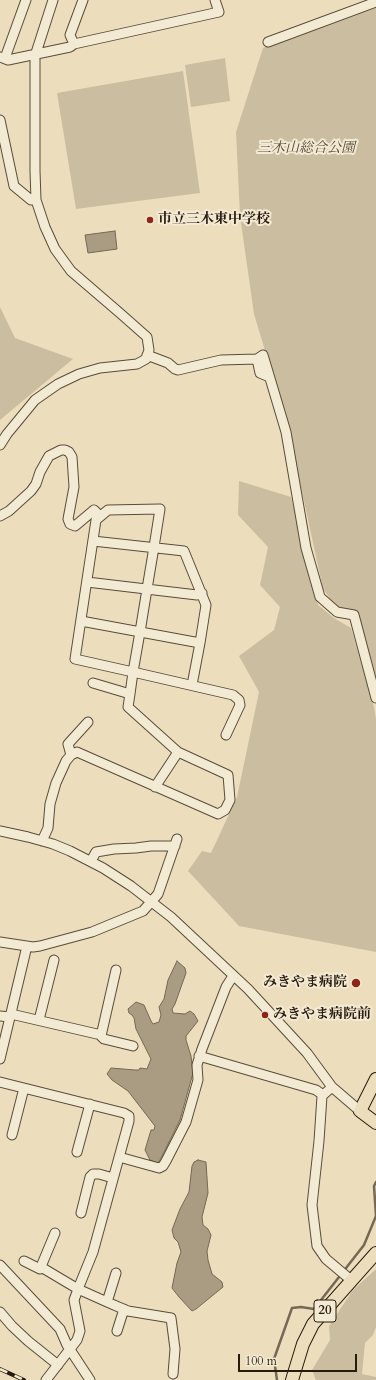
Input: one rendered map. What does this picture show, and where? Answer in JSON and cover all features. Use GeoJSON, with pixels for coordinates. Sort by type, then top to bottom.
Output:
{"type":"FeatureCollection","features":[{"type":"Feature","properties":{"kind":"main road"},"geometry":{"type":"LineString","coordinates":[[376,1079],[360,1111],[376,1123]]}},
{"type":"Feature","properties":{"kind":"main road","name":"20"},"geometry":{"type":"LineString","coordinates":[[292,1380],[303,1344],[313,1324],[376,1253]]}},
{"type":"Feature","properties":{"kind":"street"},"geometry":{"type":"LineString","coordinates":[[26,0],[2,57],[8,60],[219,12],[215,0]]}},
{"type":"Feature","properties":{"kind":"street"},"geometry":{"type":"LineString","coordinates":[[0,445],[35,400],[58,384],[79,374],[100,368],[137,364],[146,359],[149,350],[147,337],[70,271],[55,249],[45,227],[36,200],[34,133],[35,54],[53,0]]}},
{"type":"Feature","properties":{"kind":"street"},"geometry":{"type":"LineString","coordinates":[[74,44],[70,35],[83,0]]}},
{"type":"Feature","properties":{"kind":"street"},"geometry":{"type":"LineString","coordinates":[[268,42],[376,2]]}},
{"type":"Feature","properties":{"kind":"street"},"geometry":{"type":"LineString","coordinates":[[0,120],[14,186],[31,200],[36,200]]}},
{"type":"Feature","properties":{"kind":"street"},"geometry":{"type":"LineString","coordinates":[[147,355],[168,363],[178,370],[221,360],[257,359],[263,355],[286,432],[306,548],[320,597],[337,612],[354,615],[376,698]]}},
{"type":"Feature","properties":{"kind":"street"},"geometry":{"type":"LineString","coordinates":[[0,516],[9,511],[31,491],[36,484],[40,472],[49,456],[62,450],[69,452],[72,457],[74,487],[68,518],[70,524],[75,526],[94,510],[100,516]]}},
{"type":"Feature","properties":{"kind":"street"},"geometry":{"type":"LineString","coordinates":[[42,841],[48,828],[50,804],[56,783],[66,761],[71,754],[77,752],[218,814],[225,810],[230,800],[228,775],[178,752],[128,707],[133,672],[160,509],[108,510],[96,520],[75,659],[133,672],[192,685],[233,695],[239,700],[240,705],[226,735]]}},
{"type":"Feature","properties":{"kind":"street"},"geometry":{"type":"LineString","coordinates":[[93,541],[184,551],[206,605],[192,685]]}},
{"type":"Feature","properties":{"kind":"street"},"geometry":{"type":"LineString","coordinates":[[87,582],[197,595],[202,593]]}},
{"type":"Feature","properties":{"kind":"street"},"geometry":{"type":"LineString","coordinates":[[81,621],[200,643]]}},
{"type":"Feature","properties":{"kind":"street"},"geometry":{"type":"LineString","coordinates":[[93,683],[130,694]]}},
{"type":"Feature","properties":{"kind":"street"},"geometry":{"type":"LineString","coordinates":[[71,754],[68,744],[88,722]]}},
{"type":"Feature","properties":{"kind":"street"},"geometry":{"type":"LineString","coordinates":[[155,787],[178,752]]}},
{"type":"Feature","properties":{"kind":"street"},"geometry":{"type":"LineString","coordinates":[[0,830],[42,841],[70,851],[91,861],[131,886],[171,918],[248,989],[302,1048],[332,1086],[360,1111]]}},
{"type":"Feature","properties":{"kind":"street"},"geometry":{"type":"LineString","coordinates":[[0,942],[27,946],[40,946],[92,932],[143,911],[158,894],[176,842],[96,852],[91,861]]}},
{"type":"Feature","properties":{"kind":"street"},"geometry":{"type":"LineString","coordinates":[[0,1059],[2,1041],[10,1016],[27,946]]}},
{"type":"Feature","properties":{"kind":"street"},"geometry":{"type":"LineString","coordinates":[[39,1020],[54,960]]}},
{"type":"Feature","properties":{"kind":"street"},"geometry":{"type":"LineString","coordinates":[[116,970],[101,1036],[104,1039],[133,1046]]}},
{"type":"Feature","properties":{"kind":"street"},"geometry":{"type":"LineString","coordinates":[[119,1157],[160,1168],[163,1166],[186,1122],[198,1080],[199,1056],[226,987],[233,976]]}},
{"type":"Feature","properties":{"kind":"street"},"geometry":{"type":"LineString","coordinates":[[0,1016],[39,1020],[97,1034],[101,1033]]}},
{"type":"Feature","properties":{"kind":"street"},"geometry":{"type":"LineString","coordinates":[[199,1056],[316,1090],[323,1095]]}},
{"type":"Feature","properties":{"kind":"street"},"geometry":{"type":"LineString","coordinates":[[0,1082],[124,1113],[128,1116],[129,1121],[93,1252],[74,1300],[80,1331],[78,1340],[46,1380]]}},
{"type":"Feature","properties":{"kind":"street"},"geometry":{"type":"LineString","coordinates":[[332,1086],[323,1095],[312,1205],[317,1246],[326,1259],[351,1280]]}},
{"type":"Feature","properties":{"kind":"street"},"geometry":{"type":"LineString","coordinates":[[12,1135],[24,1088]]}},
{"type":"Feature","properties":{"kind":"street"},"geometry":{"type":"LineString","coordinates":[[78,1152],[90,1104]]}},
{"type":"Feature","properties":{"kind":"street"},"geometry":{"type":"LineString","coordinates":[[81,1213],[90,1177],[93,1174],[99,1174],[113,1178]]}},
{"type":"Feature","properties":{"kind":"street"},"geometry":{"type":"LineString","coordinates":[[41,1267],[55,1233]]}},
{"type":"Feature","properties":{"kind":"street"},"geometry":{"type":"LineString","coordinates":[[24,1261],[40,1269],[41,1267],[78,1289],[124,1309],[171,1318],[175,1349],[173,1374]]}},
{"type":"Feature","properties":{"kind":"street"},"geometry":{"type":"LineString","coordinates":[[0,1265],[60,1329],[70,1349],[90,1380]]}},
{"type":"Feature","properties":{"kind":"street"},"geometry":{"type":"LineString","coordinates":[[107,1302],[116,1273]]}},
{"type":"Feature","properties":{"kind":"street"},"geometry":{"type":"LineString","coordinates":[[118,1331],[124,1309]]}},
{"type":"Feature","properties":{"kind":"street"},"geometry":{"type":"LineString","coordinates":[[0,1312],[28,1341],[58,1365]]}},
{"type":"Feature","properties":{"kind":"green space","name":"三木山総合公園"},"geometry":{"type":"Polygon","coordinates":[[[376,7],[376,682],[357,613],[337,608],[323,589],[288,427],[254,314],[240,216],[236,132],[263,48],[376,7]]]}},
{"type":"Feature","properties":{"kind":"green space"},"geometry":{"type":"Polygon","coordinates":[[[225,58],[230,101],[191,107],[185,65],[225,58]]]}},
{"type":"Feature","properties":{"kind":"green space"},"geometry":{"type":"Polygon","coordinates":[[[183,71],[200,193],[76,209],[57,93],[183,71]]]}},
{"type":"Feature","properties":{"kind":"green space"},"geometry":{"type":"Polygon","coordinates":[[[0,307],[15,338],[73,359],[0,420],[0,307]]]}},
{"type":"Feature","properties":{"kind":"green space"},"geometry":{"type":"Polygon","coordinates":[[[239,481],[291,497],[318,605],[334,618],[351,628],[374,707],[376,719],[376,952],[239,926],[188,871],[202,851],[211,853],[237,797],[259,692],[239,656],[274,630],[280,607],[260,585],[268,547],[238,515],[239,481]]]}},
{"type":"Feature","properties":{"kind":"green space"},"geometry":{"type":"Polygon","coordinates":[[[376,1269],[376,1327],[373,1335],[365,1343],[362,1374],[376,1377],[376,1380],[316,1380],[312,1370],[330,1340],[329,1326],[353,1290],[376,1269]]]}},
{"type":"Feature","properties":{"kind":"shaded area"},"geometry":{"type":"Polygon","coordinates":[[[115,231],[117,249],[88,253],[85,235],[115,231]]]}},
{"type":"Feature","properties":{"kind":"shaded area"},"geometry":{"type":"Polygon","coordinates":[[[177,961],[185,968],[186,973],[172,1009],[173,1013],[185,1014],[190,1011],[194,1014],[198,1021],[186,1036],[193,1073],[180,1120],[159,1162],[157,1163],[150,1160],[145,1150],[151,1130],[154,1130],[155,1126],[128,1091],[112,1080],[107,1074],[111,1068],[135,1070],[139,1070],[140,1068],[147,1069],[151,1059],[136,1029],[134,1018],[129,1013],[128,1009],[136,1002],[144,1005],[153,1024],[159,1022],[161,1015],[159,1007],[164,999],[168,980],[177,961]]]}},
{"type":"Feature","properties":{"kind":"shaded area"},"geometry":{"type":"Polygon","coordinates":[[[198,1160],[206,1162],[208,1193],[202,1217],[203,1225],[208,1229],[211,1235],[207,1251],[208,1260],[212,1274],[222,1282],[223,1287],[192,1311],[172,1288],[177,1263],[181,1252],[172,1230],[180,1209],[189,1192],[192,1166],[194,1162],[198,1160]]]}},
{"type":"Feature","properties":{"kind":"waterway"},"geometry":{"type":"LineString","coordinates":[[277,1380],[274,1359],[292,1308],[301,1307],[314,1309],[364,1245],[376,1216],[374,1186],[376,1182]]}},
{"type":"Feature","properties":{"kind":"railway"},"geometry":{"type":"LineString","coordinates":[[0,1369],[24,1380]]}},
{"type":"Feature","properties":{"kind":"place","name":"市立三木東中学校"},"geometry":{"type":"Point","coordinates":[150,220]}},
{"type":"Feature","properties":{"kind":"place","name":"みきやま病院"},"geometry":{"type":"Point","coordinates":[356,983]}},
{"type":"Feature","properties":{"kind":"place","name":"みきやま病院前"},"geometry":{"type":"Point","coordinates":[265,1015]}}]}
